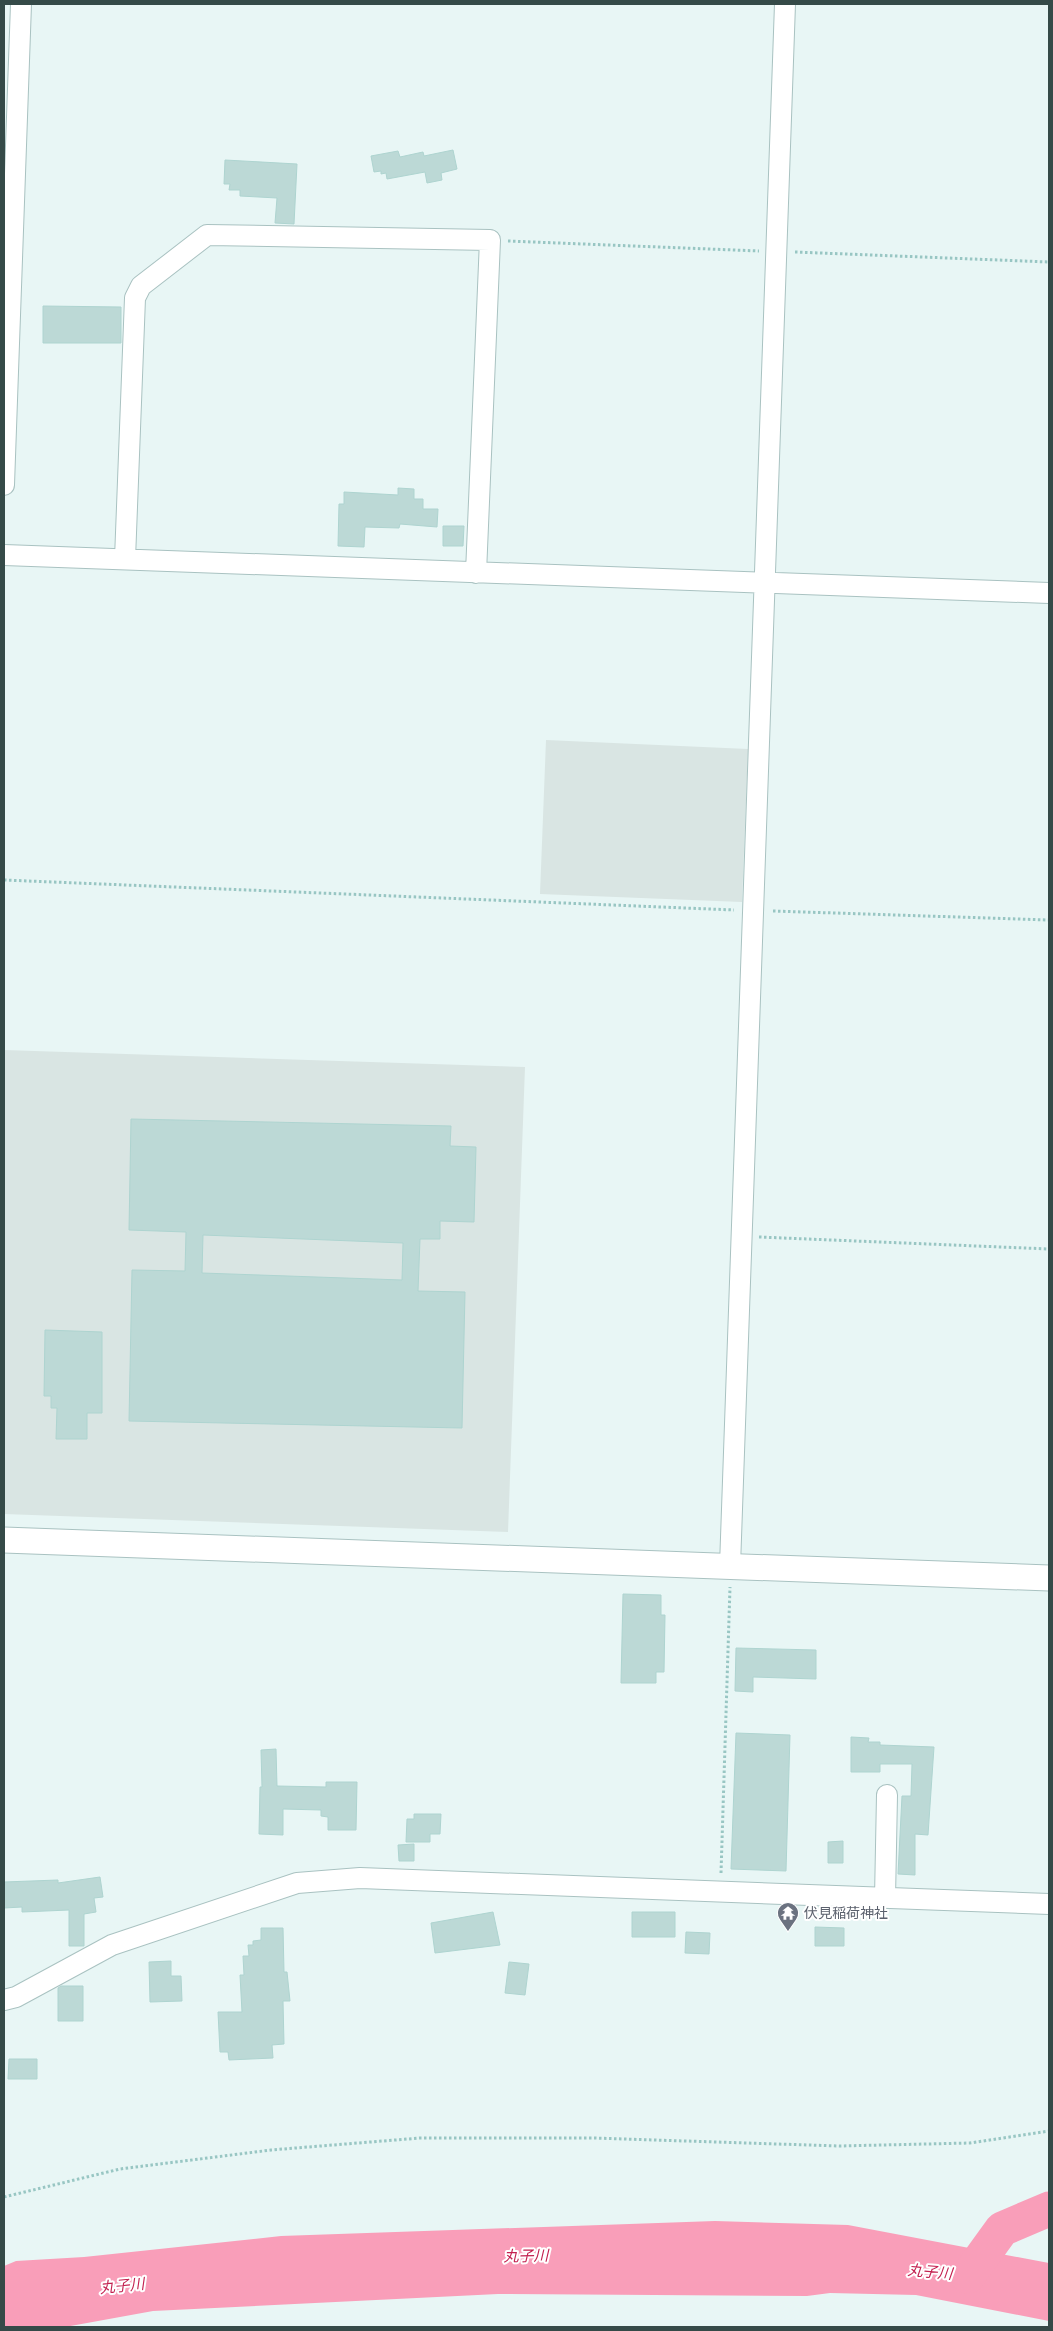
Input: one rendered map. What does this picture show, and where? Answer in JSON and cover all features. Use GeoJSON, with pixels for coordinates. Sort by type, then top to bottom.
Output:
{"type":"FeatureCollection","features":[{"type":"Feature","properties":{"kind":"street"},"geometry":{"type":"LineString","coordinates":[[4,485],[21,4]]}},
{"type":"Feature","properties":{"kind":"street"},"geometry":{"type":"LineString","coordinates":[[730,1566],[741,1236],[755,911],[776,252],[786,4]]}},
{"type":"Feature","properties":{"kind":"street"},"geometry":{"type":"LineString","coordinates":[[125,559],[135,298],[141,286],[208,235],[490,240],[476,574]]}},
{"type":"Feature","properties":{"kind":"street"},"geometry":{"type":"LineString","coordinates":[[4,555],[476,574],[1049,593]]}},
{"type":"Feature","properties":{"kind":"street"},"geometry":{"type":"LineString","coordinates":[[4,1540],[1049,1578]]}},
{"type":"Feature","properties":{"kind":"street"},"geometry":{"type":"LineString","coordinates":[[885,1898],[887,1795]]}},
{"type":"Feature","properties":{"kind":"street"},"geometry":{"type":"LineString","coordinates":[[4,2000],[16,1997],[112,1944],[297,1883],[360,1878],[1049,1904]]}},
{"type":"Feature","properties":{"kind":"path"},"geometry":{"type":"LineString","coordinates":[[490,240],[1049,262]]}},
{"type":"Feature","properties":{"kind":"path"},"geometry":{"type":"LineString","coordinates":[[4,880],[755,911],[1049,920]]}},
{"type":"Feature","properties":{"kind":"path"},"geometry":{"type":"LineString","coordinates":[[741,1236],[1049,1249]]}},
{"type":"Feature","properties":{"kind":"path"},"geometry":{"type":"LineString","coordinates":[[720,1891],[730,1566]]}},
{"type":"Feature","properties":{"kind":"path"},"geometry":{"type":"LineString","coordinates":[[4,2197],[120,2169],[271,2150],[420,2138],[593,2138],[839,2146],[970,2144],[1049,2131]]}},
{"type":"Feature","properties":{"kind":"shaded area"},"geometry":{"type":"Polygon","coordinates":[[[546,740],[748,749],[742,902],[540,894],[546,740]]]}},
{"type":"Feature","properties":{"kind":"shaded area"},"geometry":{"type":"Polygon","coordinates":[[[4,1050],[525,1067],[508,1532],[4,1514],[4,1050]]]}},
{"type":"Feature","properties":{"kind":"water","name":"丸子川"},"geometry":{"type":"Polygon","coordinates":[[[715,2221],[848,2225],[1049,2263],[1049,2321],[916,2295],[830,2293],[807,2296],[498,2294],[153,2311],[65,2327],[4,2327],[4,2266],[16,2261],[84,2257],[281,2236],[715,2221]]]}},
{"type":"Feature","properties":{"kind":"building"},"geometry":{"type":"Polygon","coordinates":[[[453,150],[457,169],[441,173],[442,180],[427,183],[425,172],[387,179],[386,173],[381,174],[381,171],[374,172],[371,156],[398,151],[400,157],[423,152],[424,156],[453,150]]]}},
{"type":"Feature","properties":{"kind":"building"},"geometry":{"type":"Polygon","coordinates":[[[225,160],[297,164],[294,224],[275,223],[277,198],[240,196],[240,190],[229,190],[230,184],[224,184],[225,160]]]}},
{"type":"Feature","properties":{"kind":"building"},"geometry":{"type":"Polygon","coordinates":[[[43,306],[121,307],[121,343],[43,343],[43,306]]]}},
{"type":"Feature","properties":{"kind":"building"},"geometry":{"type":"Polygon","coordinates":[[[398,488],[414,489],[414,499],[423,499],[423,509],[438,509],[437,527],[400,524],[399,528],[365,527],[364,547],[338,546],[339,504],[344,504],[344,492],[398,495],[398,488]]]}},
{"type":"Feature","properties":{"kind":"building"},"geometry":{"type":"Polygon","coordinates":[[[443,526],[464,526],[463,546],[443,546],[443,526]]]}},
{"type":"Feature","properties":{"kind":"building"},"geometry":{"type":"Polygon","coordinates":[[[131,1119],[451,1126],[450,1146],[476,1147],[474,1222],[440,1221],[440,1239],[420,1239],[418,1291],[465,1292],[462,1428],[129,1421],[132,1270],[185,1271],[186,1232],[129,1230],[131,1119]],[[203,1235],[202,1273],[402,1280],[403,1243],[203,1235]]]}},
{"type":"Feature","properties":{"kind":"building"},"geometry":{"type":"Polygon","coordinates":[[[45,1330],[102,1332],[102,1413],[87,1413],[87,1439],[56,1439],[57,1408],[51,1408],[51,1396],[44,1396],[45,1330]]]}},
{"type":"Feature","properties":{"kind":"building"},"geometry":{"type":"Polygon","coordinates":[[[623,1594],[661,1595],[661,1615],[665,1615],[664,1672],[656,1672],[656,1683],[621,1683],[623,1594]]]}},
{"type":"Feature","properties":{"kind":"building"},"geometry":{"type":"Polygon","coordinates":[[[736,1648],[816,1650],[816,1679],[753,1677],[753,1692],[735,1691],[736,1648]]]}},
{"type":"Feature","properties":{"kind":"building"},"geometry":{"type":"Polygon","coordinates":[[[736,1733],[790,1735],[786,1871],[731,1869],[736,1733]]]}},
{"type":"Feature","properties":{"kind":"building"},"geometry":{"type":"Polygon","coordinates":[[[851,1737],[869,1738],[868,1742],[880,1742],[880,1745],[934,1747],[928,1835],[915,1834],[915,1875],[898,1874],[902,1796],[911,1796],[912,1764],[880,1764],[880,1772],[851,1772],[851,1737]]]}},
{"type":"Feature","properties":{"kind":"building"},"geometry":{"type":"Polygon","coordinates":[[[276,1749],[277,1786],[326,1787],[326,1782],[357,1782],[356,1830],[328,1830],[328,1817],[321,1816],[321,1810],[283,1809],[283,1835],[259,1834],[260,1787],[262,1787],[261,1750],[276,1749]]]}},
{"type":"Feature","properties":{"kind":"building"},"geometry":{"type":"Polygon","coordinates":[[[414,1814],[441,1814],[440,1834],[430,1834],[430,1842],[406,1842],[407,1819],[414,1819],[414,1814]]]}},
{"type":"Feature","properties":{"kind":"building"},"geometry":{"type":"Polygon","coordinates":[[[843,1841],[843,1863],[828,1863],[828,1842],[843,1841]]]}},
{"type":"Feature","properties":{"kind":"building"},"geometry":{"type":"Polygon","coordinates":[[[414,1844],[414,1861],[399,1861],[398,1845],[414,1844]]]}},
{"type":"Feature","properties":{"kind":"building"},"geometry":{"type":"Polygon","coordinates":[[[100,1877],[103,1897],[94,1898],[96,1912],[84,1914],[84,1946],[69,1946],[69,1910],[22,1912],[22,1907],[4,1908],[4,1882],[58,1880],[58,1883],[100,1877]]]}},
{"type":"Feature","properties":{"kind":"building"},"geometry":{"type":"Polygon","coordinates":[[[493,1912],[500,1945],[435,1953],[431,1923],[493,1912]]]}},
{"type":"Feature","properties":{"kind":"building"},"geometry":{"type":"Polygon","coordinates":[[[632,1912],[675,1912],[675,1937],[632,1937],[632,1912]]]}},
{"type":"Feature","properties":{"kind":"building"},"geometry":{"type":"Polygon","coordinates":[[[815,1927],[844,1928],[844,1946],[815,1946],[815,1927]]]}},
{"type":"Feature","properties":{"kind":"building"},"geometry":{"type":"Polygon","coordinates":[[[261,1928],[283,1928],[284,1972],[287,1972],[290,2001],[283,2001],[284,2044],[272,2045],[273,2058],[229,2060],[228,2052],[220,2052],[218,2012],[242,2012],[240,1975],[244,1975],[243,1956],[249,1956],[248,1945],[253,1945],[253,1941],[261,1940],[261,1928]]]}},
{"type":"Feature","properties":{"kind":"building"},"geometry":{"type":"Polygon","coordinates":[[[686,1932],[710,1933],[709,1954],[685,1953],[686,1932]]]}},
{"type":"Feature","properties":{"kind":"building"},"geometry":{"type":"Polygon","coordinates":[[[171,1961],[171,1976],[181,1976],[182,2001],[150,2002],[149,1962],[171,1961]]]}},
{"type":"Feature","properties":{"kind":"building"},"geometry":{"type":"Polygon","coordinates":[[[509,1962],[529,1964],[525,1995],[505,1993],[509,1962]]]}},
{"type":"Feature","properties":{"kind":"building"},"geometry":{"type":"Polygon","coordinates":[[[61,1986],[83,1986],[83,2021],[58,2021],[58,1988],[61,1986]]]}},
{"type":"Feature","properties":{"kind":"building"},"geometry":{"type":"Polygon","coordinates":[[[9,2059],[37,2059],[37,2079],[8,2079],[9,2059]]]}},
{"type":"Feature","properties":{"kind":"waterway"},"geometry":{"type":"LineString","coordinates":[[968,2276],[1002,2229],[1049,2209]]}},
{"type":"Feature","properties":{"kind":"place","name":"伏見稲荷神社"},"geometry":{"type":"Point","coordinates":[788,1932]}}]}
